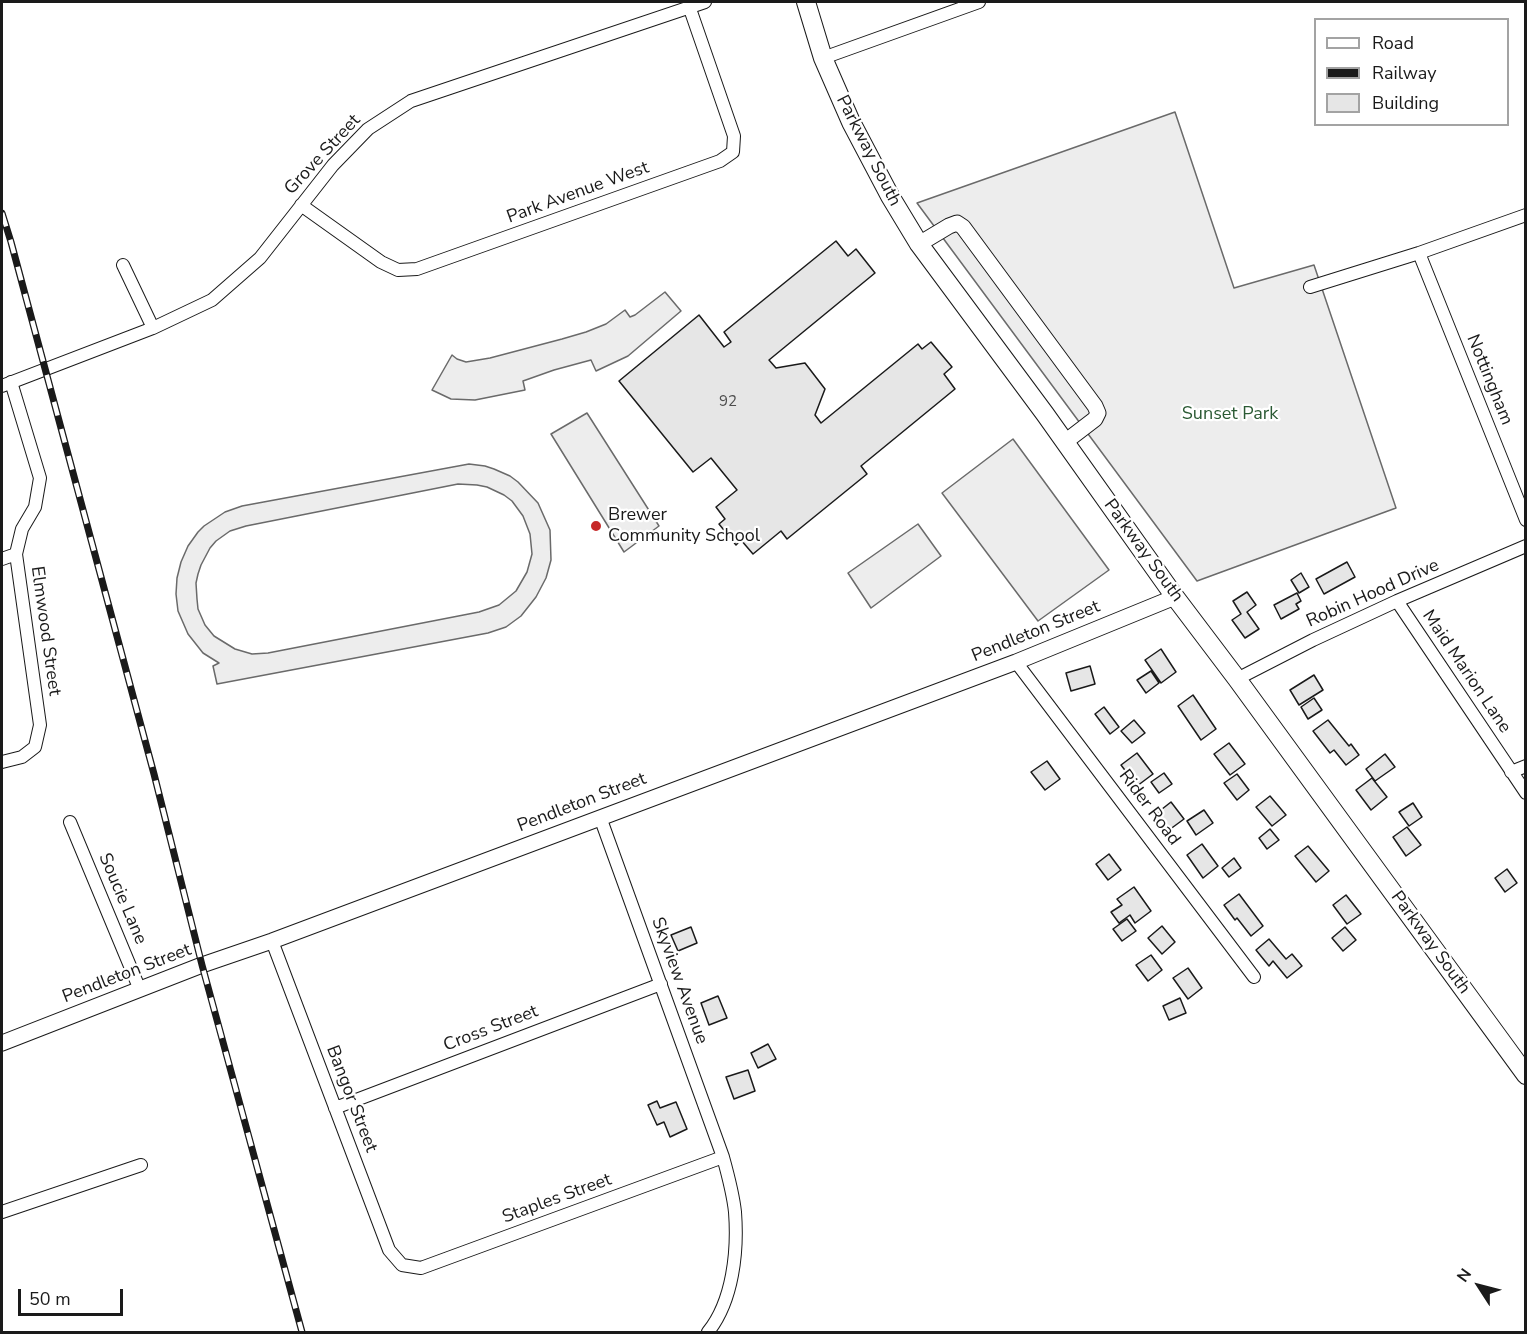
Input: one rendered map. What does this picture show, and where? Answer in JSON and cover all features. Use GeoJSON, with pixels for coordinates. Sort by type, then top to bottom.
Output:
{"type":"FeatureCollection","features":[{"type":"Feature","properties":{"kind":"main road","name":"Parkway South"},"geometry":{"type":"LineString","coordinates":[[806,2],[823,58],[851,122],[890,196],[919,244],[1526,1075]]}},
{"type":"Feature","properties":{"kind":"street","name":"Grove Street"},"geometry":{"type":"LineString","coordinates":[[6,384],[153,328],[212,300],[260,258],[333,165],[368,129],[411,101],[705,2]]}},
{"type":"Feature","properties":{"kind":"street"},"geometry":{"type":"LineString","coordinates":[[823,58],[979,2]]}},
{"type":"Feature","properties":{"kind":"street","name":"Park Avenue West"},"geometry":{"type":"LineString","coordinates":[[301,205],[381,262],[398,270],[417,269],[720,161],[733,152],[734,136],[689,6]]}},
{"type":"Feature","properties":{"kind":"street"},"geometry":{"type":"LineString","coordinates":[[1310,287],[1419,253],[1526,215]]}},
{"type":"Feature","properties":{"kind":"street"},"geometry":{"type":"LineString","coordinates":[[919,244],[957,223],[963,227],[1026,311],[1098,413],[1095,419],[1065,442]]}},
{"type":"Feature","properties":{"kind":"street","name":"Nottingham"},"geometry":{"type":"LineString","coordinates":[[1419,253],[1526,520]]}},
{"type":"Feature","properties":{"kind":"street"},"geometry":{"type":"LineString","coordinates":[[123,265],[153,328]]}},
{"type":"Feature","properties":{"kind":"street","name":"Elmwood Street"},"geometry":{"type":"LineString","coordinates":[[2,762],[22,757],[35,747],[40,725],[16,554],[22,529],[34,507],[40,478],[6,384]]}},
{"type":"Feature","properties":{"kind":"street","name":"Robin Hood Drive"},"geometry":{"type":"LineString","coordinates":[[1237,679],[1397,601],[1526,546]]}},
{"type":"Feature","properties":{"kind":"street"},"geometry":{"type":"LineString","coordinates":[[2,559],[16,554]]}},
{"type":"Feature","properties":{"kind":"street","name":"Pendleton Street"},"geometry":{"type":"LineString","coordinates":[[2,1043],[202,965],[272,941],[1016,662],[1175,597]]}},
{"type":"Feature","properties":{"kind":"street","name":"Maid Marion Lane"},"geometry":{"type":"LineString","coordinates":[[1397,601],[1526,793]]}},
{"type":"Feature","properties":{"kind":"street","name":"Rider Road"},"geometry":{"type":"LineString","coordinates":[[1016,662],[1254,977]]}},
{"type":"Feature","properties":{"kind":"street"},"geometry":{"type":"LineString","coordinates":[[1510,772],[1526,766]]}},
{"type":"Feature","properties":{"kind":"street","name":"Skyview Avenue"},"geometry":{"type":"LineString","coordinates":[[600,817],[730,1182],[735,1212],[734,1251],[729,1291],[716,1322],[708,1332]]}},
{"type":"Feature","properties":{"kind":"street","name":"Soucie Lane"},"geometry":{"type":"LineString","coordinates":[[70,822],[140,990]]}},
{"type":"Feature","properties":{"kind":"street","name":"Bangor Street"},"geometry":{"type":"LineString","coordinates":[[272,941],[388,1250],[402,1265]]}},
{"type":"Feature","properties":{"kind":"street","name":"Cross Street"},"geometry":{"type":"LineString","coordinates":[[335,1108],[661,984]]}},
{"type":"Feature","properties":{"kind":"street","name":"Staples Street"},"geometry":{"type":"LineString","coordinates":[[402,1265],[421,1268],[723,1157]]}},
{"type":"Feature","properties":{"kind":"street"},"geometry":{"type":"LineString","coordinates":[[2,1212],[141,1165]]}},
{"type":"Feature","properties":{"kind":"shaded area","name":"Sunset Park"},"geometry":{"type":"Polygon","coordinates":[[[1175,112],[1234,288],[1314,265],[1396,508],[1197,581],[917,203],[1175,112]]]}},
{"type":"Feature","properties":{"kind":"shaded area"},"geometry":{"type":"Polygon","coordinates":[[[665,292],[681,311],[628,356],[596,371],[591,360],[523,381],[525,390],[475,400],[451,399],[432,390],[452,355],[466,362],[490,358],[586,332],[606,324],[625,310],[630,317],[635,315],[665,292]]]}},
{"type":"Feature","properties":{"kind":"shaded area"},"geometry":{"type":"Polygon","coordinates":[[[587,413],[659,526],[624,552],[551,434],[587,413]]]}},
{"type":"Feature","properties":{"kind":"shaded area"},"geometry":{"type":"Polygon","coordinates":[[[1013,439],[1109,570],[1038,621],[942,493],[1013,439]]]}},
{"type":"Feature","properties":{"kind":"shaded area"},"geometry":{"type":"Polygon","coordinates":[[[469,464],[485,466],[510,476],[538,503],[550,530],[551,560],[546,578],[536,597],[521,616],[506,627],[488,633],[217,684],[213,666],[219,663],[203,653],[188,634],[178,611],[177,578],[188,546],[198,532],[225,512],[242,506],[469,464]],[[458,484],[230,531],[210,548],[198,574],[196,583],[198,609],[205,625],[214,636],[235,649],[252,654],[268,653],[479,612],[499,605],[516,591],[527,572],[532,554],[530,534],[523,516],[512,501],[487,487],[458,484]]]}},
{"type":"Feature","properties":{"kind":"shaded area"},"geometry":{"type":"Polygon","coordinates":[[[918,524],[941,556],[871,608],[848,573],[918,524]]]}},
{"type":"Feature","properties":{"kind":"building"},"geometry":{"type":"Polygon","coordinates":[[[836,241],[848,256],[856,249],[875,273],[769,360],[776,368],[805,363],[825,389],[815,415],[821,423],[918,344],[922,349],[931,342],[952,367],[944,374],[955,389],[861,466],[867,474],[787,539],[781,531],[753,554],[741,540],[736,545],[719,524],[725,519],[716,507],[737,490],[711,458],[693,472],[619,381],[699,315],[724,347],[731,342],[724,332],[836,241]]]}},
{"type":"Feature","properties":{"kind":"building"},"geometry":{"type":"Polygon","coordinates":[[[1347,562],[1355,577],[1324,594],[1316,579],[1347,562]]]}},
{"type":"Feature","properties":{"kind":"building"},"geometry":{"type":"Polygon","coordinates":[[[1301,573],[1309,587],[1299,593],[1291,580],[1301,573]]]}},
{"type":"Feature","properties":{"kind":"building"},"geometry":{"type":"Polygon","coordinates":[[[1247,592],[1256,605],[1247,612],[1259,629],[1245,638],[1232,620],[1241,614],[1233,601],[1247,592]]]}},
{"type":"Feature","properties":{"kind":"building"},"geometry":{"type":"Polygon","coordinates":[[[1297,593],[1301,601],[1296,604],[1299,609],[1281,619],[1274,605],[1297,593]]]}},
{"type":"Feature","properties":{"kind":"building"},"geometry":{"type":"Polygon","coordinates":[[[1161,649],[1176,672],[1161,683],[1145,660],[1161,649]]]}},
{"type":"Feature","properties":{"kind":"building"},"geometry":{"type":"Polygon","coordinates":[[[1090,666],[1095,684],[1071,691],[1066,673],[1090,666]]]}},
{"type":"Feature","properties":{"kind":"building"},"geometry":{"type":"Polygon","coordinates":[[[1151,671],[1159,683],[1146,693],[1137,680],[1151,671]]]}},
{"type":"Feature","properties":{"kind":"building"},"geometry":{"type":"Polygon","coordinates":[[[1314,675],[1323,690],[1299,705],[1290,690],[1314,675]]]}},
{"type":"Feature","properties":{"kind":"building"},"geometry":{"type":"Polygon","coordinates":[[[1193,695],[1216,729],[1201,740],[1178,706],[1193,695]]]}},
{"type":"Feature","properties":{"kind":"building"},"geometry":{"type":"Polygon","coordinates":[[[1314,698],[1322,710],[1308,719],[1301,707],[1314,698]]]}},
{"type":"Feature","properties":{"kind":"building"},"geometry":{"type":"Polygon","coordinates":[[[1104,707],[1119,727],[1110,734],[1095,714],[1104,707]]]}},
{"type":"Feature","properties":{"kind":"building"},"geometry":{"type":"Polygon","coordinates":[[[1134,720],[1145,733],[1132,743],[1121,731],[1134,720]]]}},
{"type":"Feature","properties":{"kind":"building"},"geometry":{"type":"Polygon","coordinates":[[[1328,720],[1359,755],[1346,765],[1334,750],[1330,753],[1313,731],[1328,720]]]}},
{"type":"Feature","properties":{"kind":"building"},"geometry":{"type":"Polygon","coordinates":[[[1229,743],[1245,764],[1230,775],[1214,754],[1229,743]]]}},
{"type":"Feature","properties":{"kind":"building"},"geometry":{"type":"Polygon","coordinates":[[[1137,753],[1153,774],[1137,786],[1121,765],[1137,753]]]}},
{"type":"Feature","properties":{"kind":"building"},"geometry":{"type":"Polygon","coordinates":[[[1385,754],[1395,767],[1375,781],[1366,769],[1385,754]]]}},
{"type":"Feature","properties":{"kind":"building"},"geometry":{"type":"Polygon","coordinates":[[[1047,761],[1060,779],[1045,790],[1031,772],[1047,761]]]}},
{"type":"Feature","properties":{"kind":"building"},"geometry":{"type":"Polygon","coordinates":[[[1164,773],[1172,784],[1159,793],[1151,782],[1164,773]]]}},
{"type":"Feature","properties":{"kind":"building"},"geometry":{"type":"Polygon","coordinates":[[[1237,774],[1249,790],[1237,800],[1224,783],[1237,774]]]}},
{"type":"Feature","properties":{"kind":"building"},"geometry":{"type":"Polygon","coordinates":[[[1372,778],[1387,797],[1371,810],[1356,790],[1372,778]]]}},
{"type":"Feature","properties":{"kind":"building"},"geometry":{"type":"Polygon","coordinates":[[[1270,796],[1286,815],[1272,826],[1256,807],[1270,796]]]}},
{"type":"Feature","properties":{"kind":"building"},"geometry":{"type":"Polygon","coordinates":[[[1171,802],[1184,819],[1169,830],[1157,813],[1171,802]]]}},
{"type":"Feature","properties":{"kind":"building"},"geometry":{"type":"Polygon","coordinates":[[[1413,803],[1422,817],[1409,826],[1399,812],[1413,803]]]}},
{"type":"Feature","properties":{"kind":"building"},"geometry":{"type":"Polygon","coordinates":[[[1204,810],[1213,823],[1196,835],[1187,821],[1204,810]]]}},
{"type":"Feature","properties":{"kind":"building"},"geometry":{"type":"Polygon","coordinates":[[[1407,827],[1421,845],[1406,856],[1393,837],[1407,827]]]}},
{"type":"Feature","properties":{"kind":"building"},"geometry":{"type":"Polygon","coordinates":[[[1270,829],[1279,840],[1267,849],[1259,838],[1270,829]]]}},
{"type":"Feature","properties":{"kind":"building"},"geometry":{"type":"Polygon","coordinates":[[[1202,844],[1218,866],[1203,878],[1187,855],[1202,844]]]}},
{"type":"Feature","properties":{"kind":"building"},"geometry":{"type":"Polygon","coordinates":[[[1308,846],[1329,871],[1316,882],[1295,856],[1308,846]]]}},
{"type":"Feature","properties":{"kind":"building"},"geometry":{"type":"Polygon","coordinates":[[[1109,854],[1121,870],[1108,880],[1096,864],[1109,854]]]}},
{"type":"Feature","properties":{"kind":"building"},"geometry":{"type":"Polygon","coordinates":[[[1234,858],[1241,868],[1229,877],[1222,868],[1234,858]]]}},
{"type":"Feature","properties":{"kind":"building"},"geometry":{"type":"Polygon","coordinates":[[[1507,869],[1517,883],[1505,892],[1495,878],[1507,869]]]}},
{"type":"Feature","properties":{"kind":"building"},"geometry":{"type":"Polygon","coordinates":[[[1134,887],[1151,911],[1135,923],[1130,915],[1119,923],[1111,912],[1122,905],[1117,899],[1134,887]]]}},
{"type":"Feature","properties":{"kind":"building"},"geometry":{"type":"Polygon","coordinates":[[[1239,894],[1263,926],[1251,936],[1224,905],[1239,894]]]}},
{"type":"Feature","properties":{"kind":"building"},"geometry":{"type":"Polygon","coordinates":[[[1346,895],[1361,914],[1347,924],[1333,905],[1346,895]]]}},
{"type":"Feature","properties":{"kind":"building"},"geometry":{"type":"Polygon","coordinates":[[[1127,919],[1136,931],[1122,941],[1113,929],[1127,919]]]}},
{"type":"Feature","properties":{"kind":"building"},"geometry":{"type":"Polygon","coordinates":[[[1162,926],[1175,942],[1162,954],[1148,938],[1162,926]]]}},
{"type":"Feature","properties":{"kind":"building"},"geometry":{"type":"Polygon","coordinates":[[[691,927],[697,943],[678,951],[671,935],[691,927]]]}},
{"type":"Feature","properties":{"kind":"building"},"geometry":{"type":"Polygon","coordinates":[[[1345,927],[1356,940],[1343,951],[1332,938],[1345,927]]]}},
{"type":"Feature","properties":{"kind":"building"},"geometry":{"type":"Polygon","coordinates":[[[1269,939],[1286,959],[1292,954],[1302,966],[1287,978],[1273,961],[1269,966],[1256,950],[1269,939]]]}},
{"type":"Feature","properties":{"kind":"building"},"geometry":{"type":"Polygon","coordinates":[[[1151,955],[1162,970],[1148,981],[1136,965],[1151,955]]]}},
{"type":"Feature","properties":{"kind":"building"},"geometry":{"type":"Polygon","coordinates":[[[1188,968],[1202,988],[1188,999],[1173,978],[1188,968]]]}},
{"type":"Feature","properties":{"kind":"building"},"geometry":{"type":"Polygon","coordinates":[[[718,996],[727,1018],[709,1025],[701,1003],[718,996]]]}},
{"type":"Feature","properties":{"kind":"building"},"geometry":{"type":"Polygon","coordinates":[[[1180,998],[1186,1013],[1169,1020],[1163,1006],[1180,998]]]}},
{"type":"Feature","properties":{"kind":"building"},"geometry":{"type":"Polygon","coordinates":[[[768,1044],[776,1059],[758,1068],[751,1053],[768,1044]]]}},
{"type":"Feature","properties":{"kind":"building"},"geometry":{"type":"Polygon","coordinates":[[[748,1070],[755,1091],[734,1099],[726,1077],[748,1070]]]}},
{"type":"Feature","properties":{"kind":"building"},"geometry":{"type":"Polygon","coordinates":[[[657,1101],[660,1108],[676,1102],[687,1129],[670,1137],[664,1122],[657,1125],[648,1105],[657,1101]]]}},
{"type":"Feature","properties":{"kind":"railway"},"geometry":{"type":"LineString","coordinates":[[2,213],[302,1332]]}},
{"type":"Feature","properties":{"kind":"place","name":"Brewer Community School"},"geometry":{"type":"Point","coordinates":[596,526]}}]}
